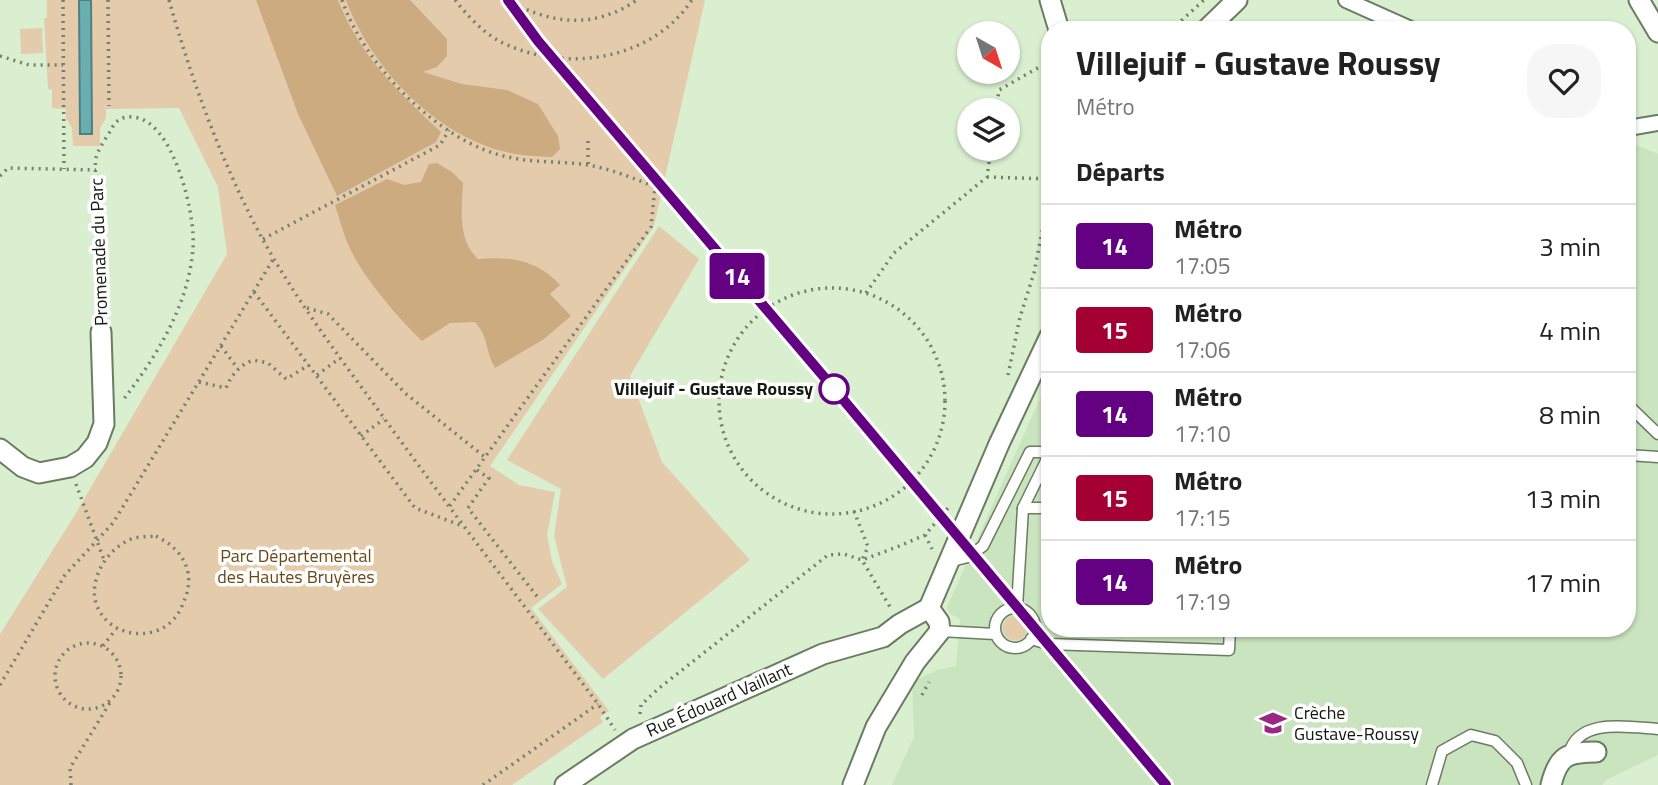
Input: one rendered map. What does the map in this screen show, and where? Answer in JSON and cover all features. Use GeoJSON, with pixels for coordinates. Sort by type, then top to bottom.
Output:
{"type":"FeatureCollection","features":[{"type":"Feature","properties":{"kind":"street"},"geometry":{"type":"LineString","coordinates":[[1050,0],[1056,21]]}},
{"type":"Feature","properties":{"kind":"street"},"geometry":{"type":"LineString","coordinates":[[1215,21],[1237,0]]}},
{"type":"Feature","properties":{"kind":"street"},"geometry":{"type":"LineString","coordinates":[[1346,0],[1393,21]]}},
{"type":"Feature","properties":{"kind":"street"},"geometry":{"type":"LineString","coordinates":[[1639,0],[1658,32]]}},
{"type":"Feature","properties":{"kind":"street"},"geometry":{"type":"LineString","coordinates":[[1636,127],[1658,123]]}},
{"type":"Feature","properties":{"kind":"street","name":"Promenade du Parc"},"geometry":{"type":"LineString","coordinates":[[70,467],[85,458],[97,443],[104,424],[101,332]]}},
{"type":"Feature","properties":{"kind":"street"},"geometry":{"type":"LineString","coordinates":[[900,624],[929,608],[999,444],[1041,355]]}},
{"type":"Feature","properties":{"kind":"street"},"geometry":{"type":"LineString","coordinates":[[0,449],[23,467],[39,473],[70,467]]}},
{"type":"Feature","properties":{"kind":"street"},"geometry":{"type":"LineString","coordinates":[[853,785],[876,727],[915,662],[940,631],[939,622],[929,608]]}},
{"type":"Feature","properties":{"kind":"street","name":"Rue Édouard Vaillant"},"geometry":{"type":"LineString","coordinates":[[565,785],[633,738],[822,654],[883,637],[900,624]]}},
{"type":"Feature","properties":{"kind":"street"},"geometry":{"type":"LineString","coordinates":[[1551,785],[1560,760],[1569,754],[1596,752]]}},
{"type":"Feature","properties":{"kind":"lane"},"geometry":{"type":"LineString","coordinates":[[1636,412],[1658,433]]}},
{"type":"Feature","properties":{"kind":"lane"},"geometry":{"type":"LineString","coordinates":[[948,562],[968,557],[983,546],[1030,452],[1041,453]]}},
{"type":"Feature","properties":{"kind":"lane"},"geometry":{"type":"LineString","coordinates":[[1636,456],[1658,457]]}},
{"type":"Feature","properties":{"kind":"lane"},"geometry":{"type":"LineString","coordinates":[[1017,607],[1023,508],[1041,471]]}},
{"type":"Feature","properties":{"kind":"lane"},"geometry":{"type":"LineString","coordinates":[[1023,508],[1041,508]]}},
{"type":"Feature","properties":{"kind":"lane"},"geometry":{"type":"LineString","coordinates":[[1017,607],[1029,613],[1035,626],[1031,639],[1025,645],[1014,648],[1002,644],[994,627],[999,614],[1017,607]]}},
{"type":"Feature","properties":{"kind":"lane"},"geometry":{"type":"LineString","coordinates":[[940,631],[995,634]]}},
{"type":"Feature","properties":{"kind":"lane"},"geometry":{"type":"LineString","coordinates":[[1031,639],[1048,644],[1229,650],[1230,637]]}},
{"type":"Feature","properties":{"kind":"lane"},"geometry":{"type":"LineString","coordinates":[[1569,754],[1578,737],[1588,730],[1614,727],[1658,729]]}},
{"type":"Feature","properties":{"kind":"lane"},"geometry":{"type":"LineString","coordinates":[[1432,785],[1442,751],[1471,735],[1495,741],[1517,763],[1527,785]]}},
{"type":"Feature","properties":{"kind":"path"},"geometry":{"type":"LineString","coordinates":[[63,0],[64,169]]}},
{"type":"Feature","properties":{"kind":"path"},"geometry":{"type":"LineString","coordinates":[[108,0],[109,106]]}},
{"type":"Feature","properties":{"kind":"path"},"geometry":{"type":"LineString","coordinates":[[169,0],[199,99],[219,151],[262,239],[340,358],[618,733]]}},
{"type":"Feature","properties":{"kind":"path"},"geometry":{"type":"LineString","coordinates":[[342,0],[373,60],[415,104],[449,130],[507,157],[588,165],[654,187],[651,227],[449,507]]}},
{"type":"Feature","properties":{"kind":"path"},"geometry":{"type":"LineString","coordinates":[[455,0],[472,20],[501,42],[548,57],[586,60],[624,51],[652,37],[676,20],[692,0]]}},
{"type":"Feature","properties":{"kind":"path"},"geometry":{"type":"LineString","coordinates":[[508,0],[540,15],[576,21],[593,20],[613,14],[637,0]]}},
{"type":"Feature","properties":{"kind":"path"},"geometry":{"type":"LineString","coordinates":[[1181,21],[1203,0]]}},
{"type":"Feature","properties":{"kind":"path"},"geometry":{"type":"LineString","coordinates":[[0,56],[29,65],[63,65]]}},
{"type":"Feature","properties":{"kind":"path"},"geometry":{"type":"LineString","coordinates":[[998,98],[999,90],[1041,66]]}},
{"type":"Feature","properties":{"kind":"path","name":"Promenade du Parc"},"geometry":{"type":"LineString","coordinates":[[101,332],[96,157],[113,125],[127,116],[139,117],[148,123],[166,144],[177,167],[187,195],[194,246],[182,303],[170,327],[132,387],[104,424]]}},
{"type":"Feature","properties":{"kind":"path"},"geometry":{"type":"LineString","coordinates":[[262,239],[440,145],[449,130]]}},
{"type":"Feature","properties":{"kind":"path"},"geometry":{"type":"LineString","coordinates":[[588,141],[588,165]]}},
{"type":"Feature","properties":{"kind":"path"},"geometry":{"type":"LineString","coordinates":[[987,177],[989,161]]}},
{"type":"Feature","properties":{"kind":"path"},"geometry":{"type":"LineString","coordinates":[[0,176],[8,168],[96,170]]}},
{"type":"Feature","properties":{"kind":"path"},"geometry":{"type":"LineString","coordinates":[[866,293],[894,253],[987,177],[1041,179]]}},
{"type":"Feature","properties":{"kind":"path"},"geometry":{"type":"LineString","coordinates":[[1007,377],[1041,237]]}},
{"type":"Feature","properties":{"kind":"path"},"geometry":{"type":"LineString","coordinates":[[0,685],[65,575],[113,523],[274,258]]}},
{"type":"Feature","properties":{"kind":"path"},"geometry":{"type":"LineString","coordinates":[[829,288],[866,293],[899,309],[925,336],[941,369],[945,406],[937,442],[918,474],[889,498],[854,511],[817,512],[782,502],[752,480],[740,465],[724,432],[720,395],[722,376],[732,350],[747,327],[760,314],[793,295],[810,290],[829,288]]}},
{"type":"Feature","properties":{"kind":"path"},"geometry":{"type":"LineString","coordinates":[[253,292],[415,509],[463,525]]}},
{"type":"Feature","properties":{"kind":"path"},"geometry":{"type":"LineString","coordinates":[[307,308],[328,314],[405,393],[486,458]]}},
{"type":"Feature","properties":{"kind":"path"},"geometry":{"type":"LineString","coordinates":[[221,346],[238,369]]}},
{"type":"Feature","properties":{"kind":"path"},"geometry":{"type":"LineString","coordinates":[[317,375],[340,358]]}},
{"type":"Feature","properties":{"kind":"path"},"geometry":{"type":"LineString","coordinates":[[199,382],[226,388],[230,377],[253,360],[268,363],[286,379],[309,365]]}},
{"type":"Feature","properties":{"kind":"path"},"geometry":{"type":"LineString","coordinates":[[361,436],[384,419]]}},
{"type":"Feature","properties":{"kind":"path"},"geometry":{"type":"LineString","coordinates":[[70,467],[104,561]]}},
{"type":"Feature","properties":{"kind":"path"},"geometry":{"type":"LineString","coordinates":[[477,470],[489,478],[468,508],[539,599]]}},
{"type":"Feature","properties":{"kind":"path"},"geometry":{"type":"LineString","coordinates":[[638,721],[641,705],[657,690],[828,555],[844,554],[862,560],[925,535],[951,505]]}},
{"type":"Feature","properties":{"kind":"path"},"geometry":{"type":"LineString","coordinates":[[854,511],[868,547],[862,560]]}},
{"type":"Feature","properties":{"kind":"path"},"geometry":{"type":"LineString","coordinates":[[156,536],[171,544],[188,567],[189,586],[183,605],[173,620],[162,628],[147,632],[130,634],[116,629],[96,605],[94,589],[104,561],[125,541],[137,537],[156,536]]}},
{"type":"Feature","properties":{"kind":"path"},"geometry":{"type":"LineString","coordinates":[[862,560],[900,624]]}},
{"type":"Feature","properties":{"kind":"path"},"geometry":{"type":"LineString","coordinates":[[103,646],[116,629]]}},
{"type":"Feature","properties":{"kind":"path"},"geometry":{"type":"LineString","coordinates":[[71,785],[70,768],[114,696],[121,678],[121,668],[111,651],[92,643],[80,644],[62,656],[55,677],[63,698],[72,705],[94,708],[105,704],[114,696]]}},
{"type":"Feature","properties":{"kind":"path"},"geometry":{"type":"LineString","coordinates":[[482,785],[598,704]]}},
{"type":"Feature","properties":{"kind":"shaded area"},"geometry":{"type":"Polygon","coordinates":[[[256,0],[338,0],[369,56],[395,88],[441,132],[436,142],[337,196],[298,114],[256,0]]]}},
{"type":"Feature","properties":{"kind":"shaded area"},"geometry":{"type":"Polygon","coordinates":[[[346,0],[410,0],[447,39],[447,56],[437,67],[423,72],[462,84],[507,90],[538,104],[558,136],[560,149],[552,157],[515,154],[460,134],[435,118],[391,76],[373,52],[346,0]]]}},
{"type":"Feature","properties":{"kind":"shaded area"},"geometry":{"type":"Polygon","coordinates":[[[1636,144],[1658,154],[1658,755],[1606,780],[1602,785],[892,785],[914,737],[912,682],[937,670],[956,666],[960,619],[949,613],[947,607],[1041,396],[1041,637],[1636,637],[1636,144]]]}},
{"type":"Feature","properties":{"kind":"shaded area"},"geometry":{"type":"Polygon","coordinates":[[[437,163],[463,183],[462,224],[471,251],[478,259],[512,259],[542,270],[560,285],[550,294],[571,316],[544,339],[495,368],[483,333],[475,322],[450,323],[422,341],[412,331],[361,268],[347,242],[335,205],[387,179],[404,185],[421,182],[429,164],[437,163]]]}},
{"type":"Feature","properties":{"kind":"green space","name":"Parc Départemental des Hautes Bruyères"},"geometry":{"type":"Polygon","coordinates":[[[47,0],[705,0],[654,226],[490,466],[519,485],[555,492],[547,535],[552,561],[562,584],[531,608],[609,711],[600,717],[603,722],[512,785],[0,785],[0,634],[76,513],[227,254],[218,187],[179,108],[106,109],[106,118],[100,128],[100,146],[73,146],[72,128],[66,118],[66,109],[52,108],[52,90],[48,89],[44,18],[47,18],[47,0]]]}},
{"type":"Feature","properties":{"kind":"green space"},"geometry":{"type":"Polygon","coordinates":[[[42,28],[43,53],[21,54],[20,29],[42,28]]]}},
{"type":"Feature","properties":{"kind":"green space"},"geometry":{"type":"Polygon","coordinates":[[[659,226],[699,259],[630,376],[662,462],[750,560],[603,679],[538,609],[567,587],[554,536],[561,489],[507,460],[659,226]]]}},
{"type":"Feature","properties":{"kind":"green space"},"geometry":{"type":"Polygon","coordinates":[[[1015,616],[1024,619],[1027,628],[1024,637],[1015,640],[1006,637],[1003,628],[1006,619],[1015,616]]]}},
{"type":"Feature","properties":{"kind":"water"},"geometry":{"type":"Polygon","coordinates":[[[79,0],[91,0],[92,134],[80,134],[79,0]]]}},
{"type":"Feature","properties":{"kind":"metro line","name":"14"},"geometry":{"type":"LineString","coordinates":[[508,0],[538,41],[1041,636]]}},
{"type":"Feature","properties":{"kind":"metro line","name":"14"},"geometry":{"type":"LineString","coordinates":[[1042,637],[1166,785]]}},
{"type":"Feature","properties":{"kind":"place","name":"Villejuif - Gustave Roussy"},"geometry":{"type":"Point","coordinates":[834,389]}},
{"type":"Feature","properties":{"kind":"place","name":"Crèche Gustave-Roussy"},"geometry":{"type":"Point","coordinates":[1273,723]}}]}
